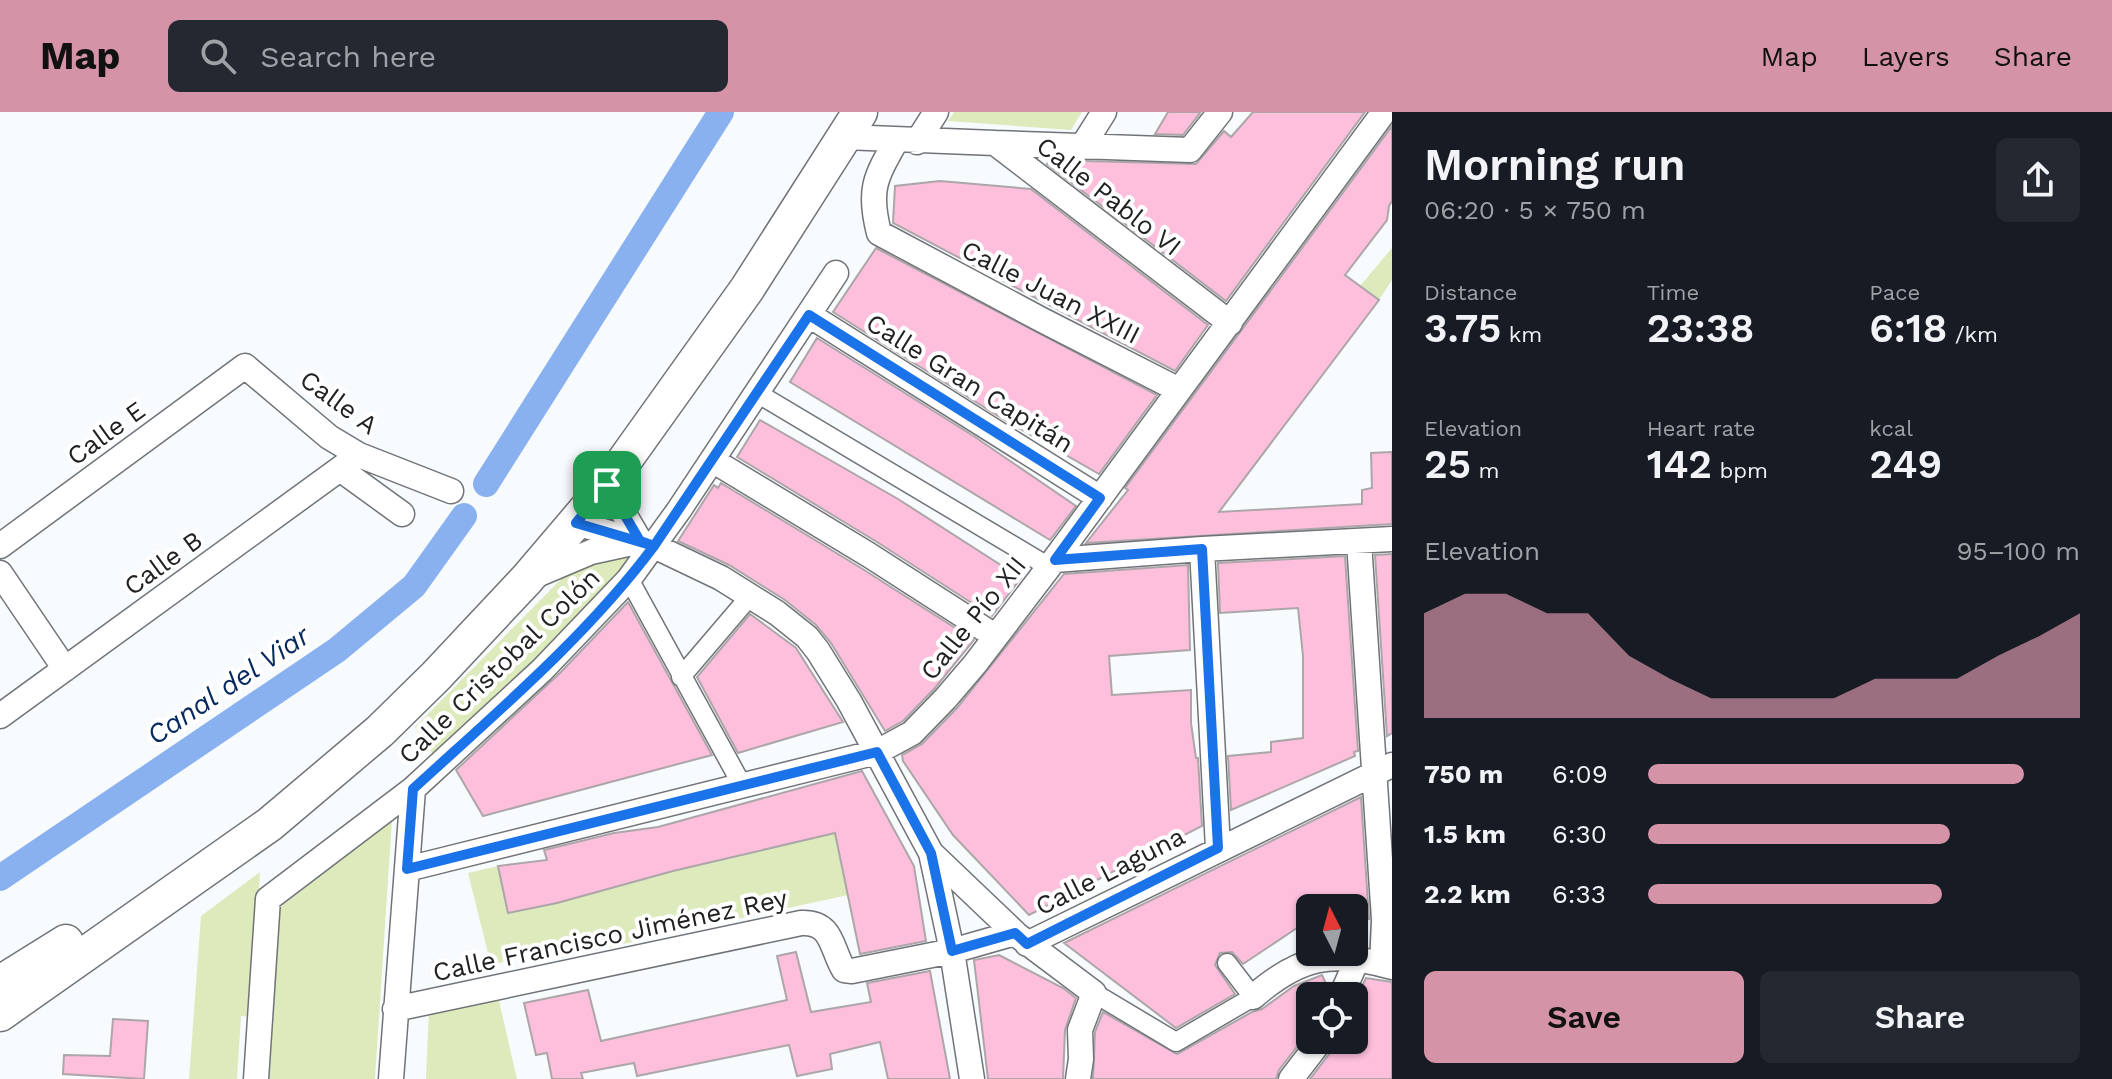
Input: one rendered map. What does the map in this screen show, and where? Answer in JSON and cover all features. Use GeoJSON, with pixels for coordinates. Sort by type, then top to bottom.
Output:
{"type":"FeatureCollection","features":[{"type":"Feature","properties":{"kind":"main road"},"geometry":{"type":"LineString","coordinates":[[0,1014],[270,824],[380,731],[436,676],[527,579],[607,485],[747,289],[852,125]]}},
{"type":"Feature","properties":{"kind":"main road"},"geometry":{"type":"LineString","coordinates":[[0,983],[166,879],[261,811],[436,676]]}},
{"type":"Feature","properties":{"kind":"street"},"geometry":{"type":"LineString","coordinates":[[907,141],[936,112]]}},
{"type":"Feature","properties":{"kind":"street"},"geometry":{"type":"LineString","coordinates":[[1082,147],[1104,112]]}},
{"type":"Feature","properties":{"kind":"street"},"geometry":{"type":"LineString","coordinates":[[995,143],[1190,150],[1220,112]]}},
{"type":"Feature","properties":{"kind":"street","name":"Calle Pío XII"},"geometry":{"type":"LineString","coordinates":[[407,869],[877,752],[912,733],[946,698],[1052,564],[1384,112]]}},
{"type":"Feature","properties":{"kind":"street","name":"Calle Pablo VI"},"geometry":{"type":"LineString","coordinates":[[852,125],[907,141],[995,143],[1230,323]]}},
{"type":"Feature","properties":{"kind":"street","name":"Calle Juan XXIII"},"geometry":{"type":"LineString","coordinates":[[907,141],[880,169],[872,203],[879,233],[1179,390]]}},
{"type":"Feature","properties":{"kind":"street","name":"Calle Cristobal Colón"},"geometry":{"type":"LineString","coordinates":[[256,1079],[268,899],[413,789],[542,670],[629,579],[647,543],[712,460],[836,273]]}},
{"type":"Feature","properties":{"kind":"street","name":"Calle Gran Capitán"},"geometry":{"type":"LineString","coordinates":[[809,315],[1100,498]]}},
{"type":"Feature","properties":{"kind":"street","name":"Calle A"},"geometry":{"type":"LineString","coordinates":[[245,366],[329,437],[349,462],[402,514]]}},
{"type":"Feature","properties":{"kind":"street","name":"Calle E"},"geometry":{"type":"LineString","coordinates":[[0,546],[245,366]]}},
{"type":"Feature","properties":{"kind":"street"},"geometry":{"type":"LineString","coordinates":[[757,393],[1052,564],[1202,549],[1392,539]]}},
{"type":"Feature","properties":{"kind":"street"},"geometry":{"type":"LineString","coordinates":[[712,460],[995,636]]}},
{"type":"Feature","properties":{"kind":"street","name":"Calle A"},"geometry":{"type":"LineString","coordinates":[[349,462],[451,491]]}},
{"type":"Feature","properties":{"kind":"street","name":"Calle B"},"geometry":{"type":"LineString","coordinates":[[0,716],[349,462]]}},
{"type":"Feature","properties":{"kind":"street"},"geometry":{"type":"LineString","coordinates":[[607,485],[647,543]]}},
{"type":"Feature","properties":{"kind":"street"},"geometry":{"type":"LineString","coordinates":[[576,523],[647,543],[751,595],[807,637],[849,701],[931,853],[952,951],[972,1079]]}},
{"type":"Feature","properties":{"kind":"street"},"geometry":{"type":"LineString","coordinates":[[1359,542],[1383,769],[1387,965]]}},
{"type":"Feature","properties":{"kind":"street"},"geometry":{"type":"LineString","coordinates":[[527,579],[591,552],[647,543]]}},
{"type":"Feature","properties":{"kind":"street"},"geometry":{"type":"LineString","coordinates":[[1202,549],[1218,848]]}},
{"type":"Feature","properties":{"kind":"street"},"geometry":{"type":"LineString","coordinates":[[0,573],[65,669]]}},
{"type":"Feature","properties":{"kind":"street"},"geometry":{"type":"LineString","coordinates":[[629,579],[742,785]]}},
{"type":"Feature","properties":{"kind":"street"},"geometry":{"type":"LineString","coordinates":[[681,677],[751,595]]}},
{"type":"Feature","properties":{"kind":"street","name":"Calle Laguna"},"geometry":{"type":"LineString","coordinates":[[952,951],[1021,938],[1383,769]]}},
{"type":"Feature","properties":{"kind":"street"},"geometry":{"type":"LineString","coordinates":[[391,1079],[413,789]]}},
{"type":"Feature","properties":{"kind":"street"},"geometry":{"type":"LineString","coordinates":[[931,853],[1021,938],[1094,993],[1176,1042],[1253,997],[1297,966]]}},
{"type":"Feature","properties":{"kind":"street","name":"Calle Francisco Jiménez Rey"},"geometry":{"type":"LineString","coordinates":[[395,1009],[801,923],[817,924],[825,929],[844,970],[952,951]]}},
{"type":"Feature","properties":{"kind":"street"},"geometry":{"type":"LineString","coordinates":[[1227,963],[1253,997]]}},
{"type":"Feature","properties":{"kind":"street"},"geometry":{"type":"LineString","coordinates":[[1078,1079],[1080,1030],[1094,993]]}},
{"type":"Feature","properties":{"kind":"street"},"geometry":{"type":"LineString","coordinates":[[1291,1079],[1310,1054]]}},
{"type":"Feature","properties":{"kind":"green space"},"geometry":{"type":"Polygon","coordinates":[[[954,112],[1082,112],[1071,130],[948,121],[954,112]]]}},
{"type":"Feature","properties":{"kind":"green space"},"geometry":{"type":"Polygon","coordinates":[[[1392,248],[1392,280],[1379,300],[1360,286],[1392,248]]]}},
{"type":"Feature","properties":{"kind":"green space"},"geometry":{"type":"Polygon","coordinates":[[[616,553],[635,562],[434,756],[415,727],[575,565],[616,553]]]}},
{"type":"Feature","properties":{"kind":"green space"},"geometry":{"type":"Polygon","coordinates":[[[392,819],[375,1079],[268,1079],[280,907],[392,819]]]}},
{"type":"Feature","properties":{"kind":"green space"},"geometry":{"type":"Polygon","coordinates":[[[835,833],[848,895],[541,962],[539,953],[491,965],[468,873],[498,866],[508,913],[835,833]]]}},
{"type":"Feature","properties":{"kind":"green space"},"geometry":{"type":"Polygon","coordinates":[[[260,872],[251,1017],[241,1016],[237,1079],[189,1079],[201,916],[260,872]]]}},
{"type":"Feature","properties":{"kind":"green space"},"geometry":{"type":"Polygon","coordinates":[[[498,996],[517,1079],[426,1079],[429,1010],[498,996]]]}},
{"type":"Feature","properties":{"kind":"building"},"geometry":{"type":"Polygon","coordinates":[[[1168,112],[1200,113],[1183,135],[1155,134],[1168,112]]]}},
{"type":"Feature","properties":{"kind":"building"},"geometry":{"type":"Polygon","coordinates":[[[1253,112],[1365,112],[1226,301],[1047,164],[1049,160],[1196,164],[1224,131],[1231,137],[1253,112]]]}},
{"type":"Feature","properties":{"kind":"building"},"geometry":{"type":"Polygon","coordinates":[[[1392,126],[1392,201],[1387,220],[1345,275],[1379,300],[1219,512],[1362,504],[1362,490],[1372,488],[1371,453],[1392,452],[1392,524],[1086,543],[1128,490],[1125,488],[1392,126]]]}},
{"type":"Feature","properties":{"kind":"building"},"geometry":{"type":"Polygon","coordinates":[[[940,181],[1031,189],[1208,325],[1175,371],[893,223],[895,186],[940,181]]]}},
{"type":"Feature","properties":{"kind":"building"},"geometry":{"type":"Polygon","coordinates":[[[876,248],[1157,395],[1099,474],[998,416],[833,312],[876,248]]]}},
{"type":"Feature","properties":{"kind":"building"},"geometry":{"type":"Polygon","coordinates":[[[817,338],[975,437],[1076,506],[1050,540],[790,382],[817,338]]]}},
{"type":"Feature","properties":{"kind":"building"},"geometry":{"type":"Polygon","coordinates":[[[760,420],[898,499],[1021,578],[992,616],[737,457],[760,420]]]}},
{"type":"Feature","properties":{"kind":"building"},"geometry":{"type":"Polygon","coordinates":[[[721,483],[974,640],[903,721],[885,731],[831,643],[816,625],[785,600],[729,565],[678,541],[714,485],[718,488],[721,483]]]}},
{"type":"Feature","properties":{"kind":"building"},"geometry":{"type":"Polygon","coordinates":[[[1392,554],[1392,733],[1387,736],[1375,555],[1392,554]]]}},
{"type":"Feature","properties":{"kind":"building"},"geometry":{"type":"Polygon","coordinates":[[[1345,556],[1358,751],[1354,752],[1355,756],[1231,810],[1228,756],[1271,752],[1271,742],[1303,738],[1303,656],[1298,608],[1220,613],[1218,563],[1345,556]]]}},
{"type":"Feature","properties":{"kind":"building"},"geometry":{"type":"Polygon","coordinates":[[[1188,565],[1190,650],[1109,656],[1112,695],[1191,690],[1191,723],[1198,758],[1202,826],[1029,915],[953,835],[902,755],[922,744],[957,708],[1064,574],[1188,565]]]}},
{"type":"Feature","properties":{"kind":"building"},"geometry":{"type":"Polygon","coordinates":[[[628,602],[712,755],[483,816],[456,770],[561,672],[628,602]]]}},
{"type":"Feature","properties":{"kind":"building"},"geometry":{"type":"Polygon","coordinates":[[[750,614],[796,648],[843,722],[738,753],[697,677],[750,614]]]}},
{"type":"Feature","properties":{"kind":"building"},"geometry":{"type":"Polygon","coordinates":[[[862,771],[914,866],[926,941],[860,954],[835,833],[508,913],[498,866],[547,860],[544,850],[614,833],[658,827],[862,771]]]}},
{"type":"Feature","properties":{"kind":"building"},"geometry":{"type":"Polygon","coordinates":[[[1361,797],[1367,894],[1296,894],[1296,929],[1243,964],[1232,952],[1220,953],[1215,965],[1235,994],[1176,1028],[1064,943],[1361,797]]]}},
{"type":"Feature","properties":{"kind":"building"},"geometry":{"type":"Polygon","coordinates":[[[796,952],[811,1012],[871,1002],[867,983],[930,971],[950,1079],[888,1079],[880,1042],[830,1054],[832,1069],[797,1076],[789,1045],[637,1076],[634,1063],[581,1073],[583,1079],[552,1079],[547,1053],[536,1055],[524,1003],[588,990],[601,1041],[787,1000],[777,956],[796,952]]]}},
{"type":"Feature","properties":{"kind":"building"},"geometry":{"type":"Polygon","coordinates":[[[999,955],[1076,998],[1065,1030],[1063,1079],[988,1079],[974,960],[999,955]]]}},
{"type":"Feature","properties":{"kind":"building"},"geometry":{"type":"Polygon","coordinates":[[[1322,975],[1325,982],[1304,982],[1322,975]]]}},
{"type":"Feature","properties":{"kind":"building"},"geometry":{"type":"Polygon","coordinates":[[[1366,978],[1392,982],[1392,1079],[1310,1079],[1329,1054],[1368,1054],[1368,982],[1364,982],[1366,978]]]}},
{"type":"Feature","properties":{"kind":"building"},"geometry":{"type":"Polygon","coordinates":[[[1294,986],[1296,1048],[1276,1079],[1093,1079],[1095,1032],[1103,1012],[1177,1054],[1262,1009],[1294,986]]]}},
{"type":"Feature","properties":{"kind":"building"},"geometry":{"type":"Polygon","coordinates":[[[113,1019],[148,1021],[144,1079],[63,1074],[64,1055],[110,1056],[113,1019]]]}},
{"type":"Feature","properties":{"kind":"waterway","name":"Canal del Viar"},"geometry":{"type":"LineString","coordinates":[[486,484],[721,112]]}},
{"type":"Feature","properties":{"kind":"waterway","name":"Canal del Viar"},"geometry":{"type":"LineString","coordinates":[[0,878],[337,650],[414,586],[464,516]]}},
{"type":"Feature","properties":{"kind":"route"},"geometry":{"type":"LineString","coordinates":[[607,485],[576,523],[654,546],[809,315],[1100,498],[1055,560],[1202,549],[1218,848],[1027,944],[1015,933],[952,951],[931,853],[877,752],[407,869],[413,789],[542,670],[629,579],[654,546],[640,541],[607,485]]}}]}
